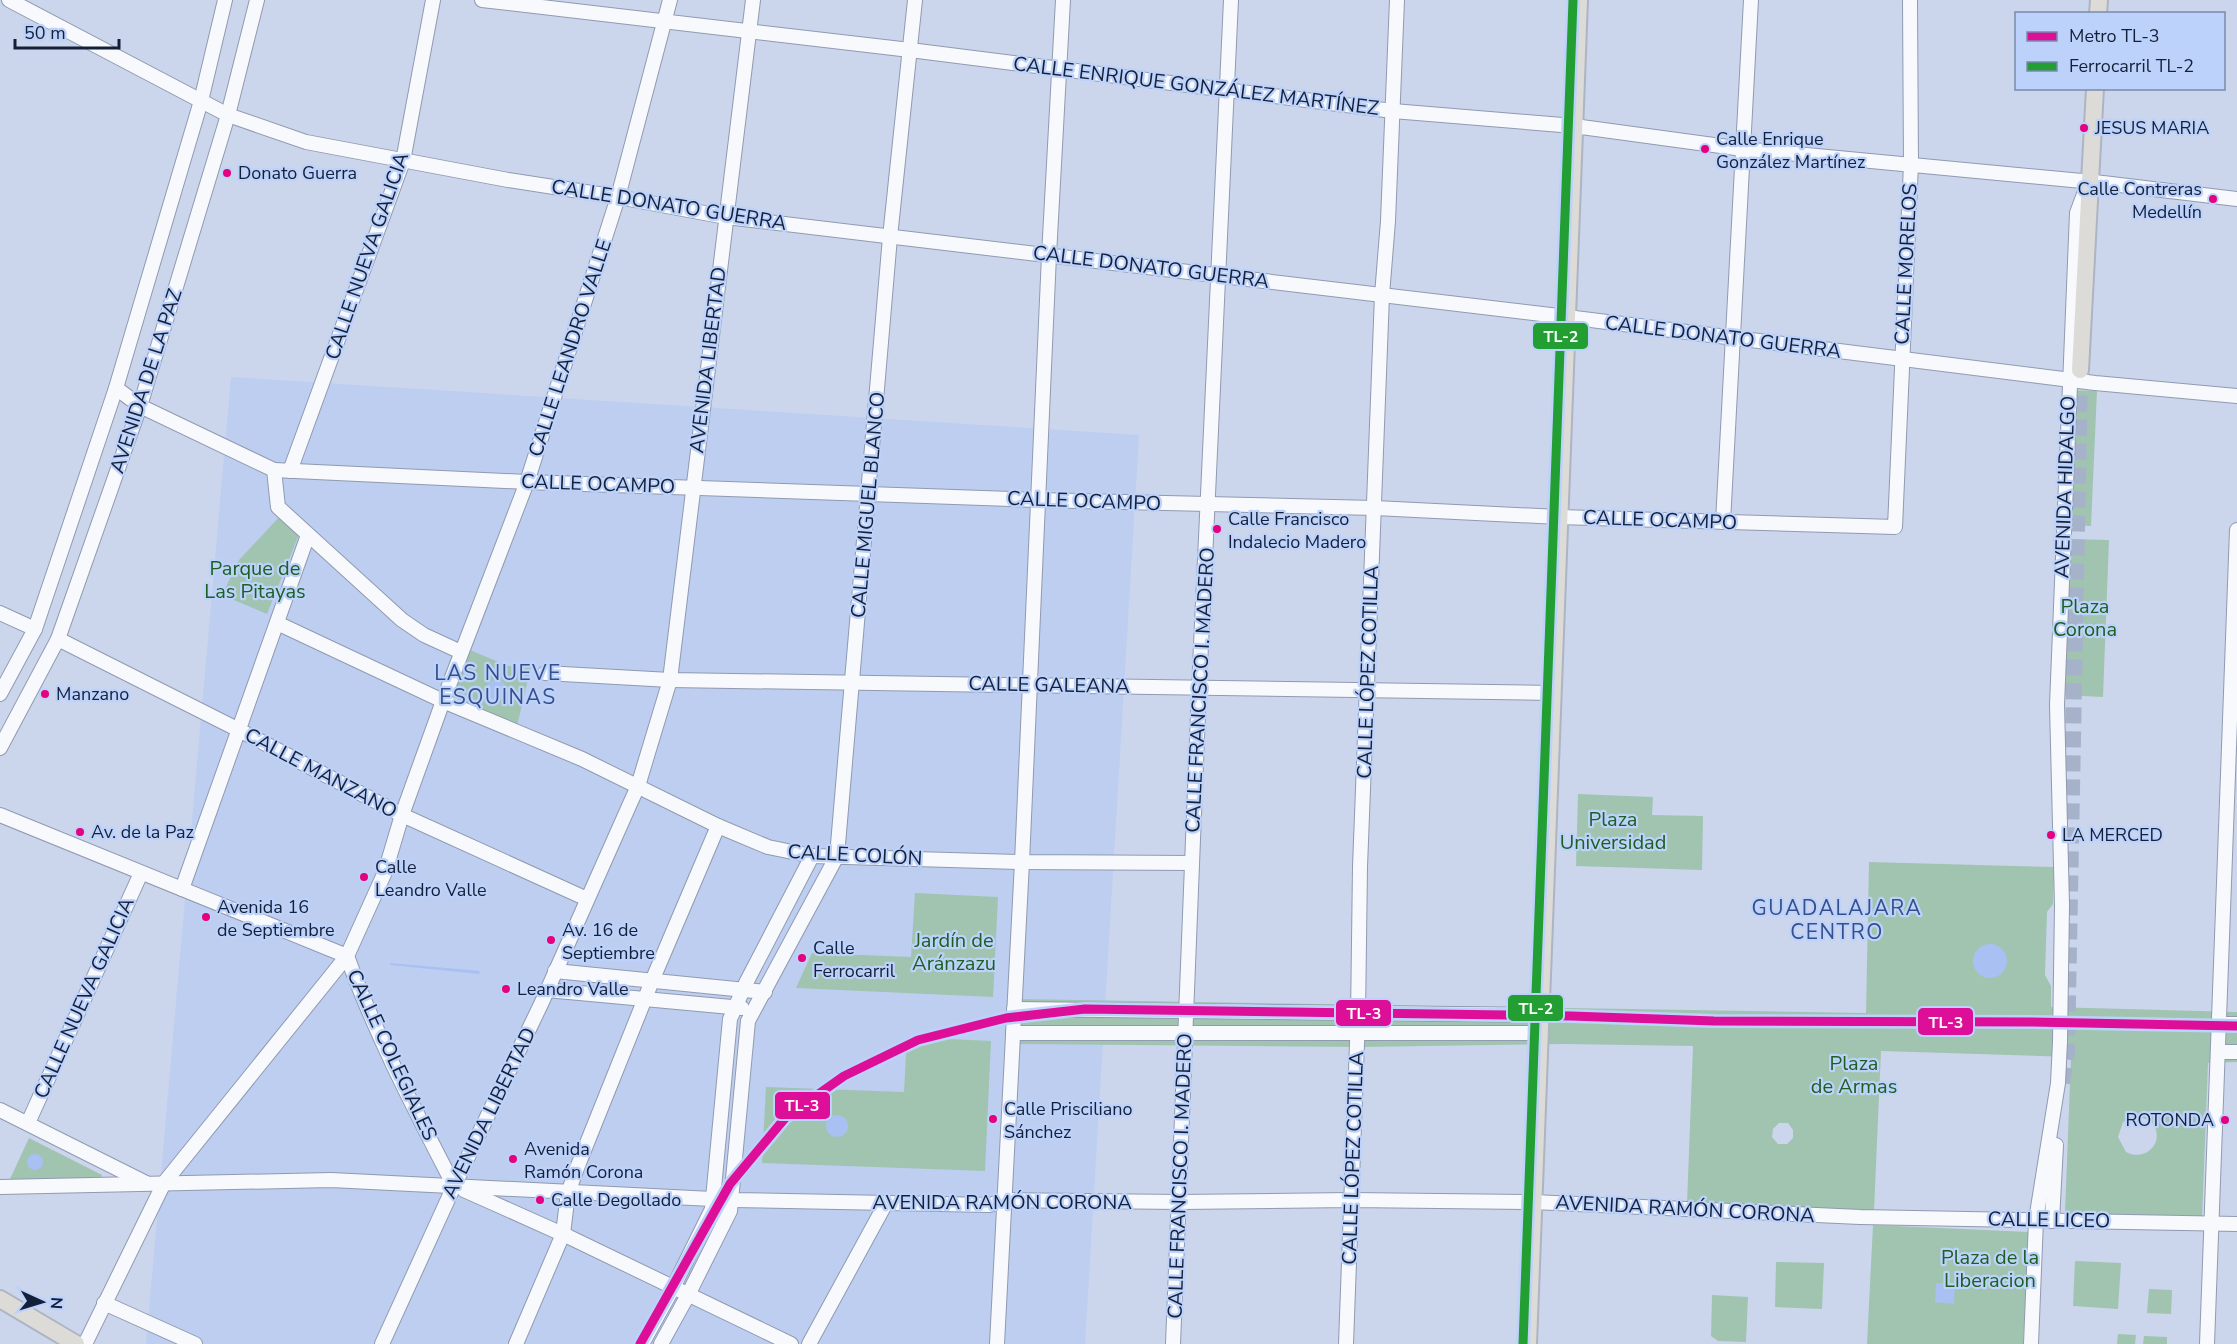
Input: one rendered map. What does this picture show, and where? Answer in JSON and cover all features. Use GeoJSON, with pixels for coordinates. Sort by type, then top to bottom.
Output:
{"type":"FeatureCollection","features":[{"type":"Feature","properties":{"kind":"main road"},"geometry":{"type":"LineString","coordinates":[[1528,1344],[1579,0]]}},
{"type":"Feature","properties":{"kind":"main road","name":"AVENIDA HIDALGO"},"geometry":{"type":"LineString","coordinates":[[2075,375],[2095,90]]}},
{"type":"Feature","properties":{"kind":"main road"},"geometry":{"type":"LineString","coordinates":[[0,1299],[76,1344]]}},
{"type":"Feature","properties":{"kind":"street"},"geometry":{"type":"LineString","coordinates":[[9,0],[201,101]]}},
{"type":"Feature","properties":{"kind":"street","name":"AVENIDA DE LA PAZ"},"geometry":{"type":"LineString","coordinates":[[0,694],[35,629],[116,388],[201,101],[225,0]]}},
{"type":"Feature","properties":{"kind":"street","name":"AVENIDA DE LA PAZ"},"geometry":{"type":"LineString","coordinates":[[0,748],[58,639],[140,406],[228,115],[257,0]]}},
{"type":"Feature","properties":{"kind":"street","name":"CALLE NUEVA GALICIA"},"geometry":{"type":"LineString","coordinates":[[290,471],[403,161],[433,0]]}},
{"type":"Feature","properties":{"kind":"street","name":"CALLE ENRIQUE GONZÁLEZ MARTÍNEZ"},"geometry":{"type":"LineString","coordinates":[[482,0],[910,50],[1393,111],[1574,126],[1743,149],[1911,164]]}},
{"type":"Feature","properties":{"kind":"street","name":"CALLE LEANDRO VALLE"},"geometry":{"type":"LineString","coordinates":[[85,1344],[164,1183],[347,956],[385,872],[402,815],[442,701],[527,482],[618,196],[670,0]]}},
{"type":"Feature","properties":{"kind":"street","name":"AVENIDA LIBERTAD"},"geometry":{"type":"LineString","coordinates":[[382,1344],[547,990],[638,786],[670,680],[753,0]]}},
{"type":"Feature","properties":{"kind":"street","name":"CALLE MIGUEL BLANCO"},"geometry":{"type":"LineString","coordinates":[[660,1344],[688,1296],[730,1211],[748,1021],[837,856],[890,237],[915,0]]}},
{"type":"Feature","properties":{"kind":"street"},"geometry":{"type":"LineString","coordinates":[[997,1344],[1022,862],[1048,255],[1064,0]]}},
{"type":"Feature","properties":{"kind":"street","name":"CALLE FRANCISCO I. MADERO"},"geometry":{"type":"LineString","coordinates":[[1173,1344],[1199,687],[1231,0]]}},
{"type":"Feature","properties":{"kind":"street","name":"CALLE LÓPEZ COTILLA"},"geometry":{"type":"LineString","coordinates":[[1346,1344],[1358,1012],[1360,867],[1382,295],[1397,0]]}},
{"type":"Feature","properties":{"kind":"street"},"geometry":{"type":"LineString","coordinates":[[1723,522],[1751,0]]}},
{"type":"Feature","properties":{"kind":"street","name":"CALLE MORELOS"},"geometry":{"type":"LineString","coordinates":[[1895,527],[1911,164],[1910,0]]}},
{"type":"Feature","properties":{"kind":"street","name":"CALLE DONATO GUERRA"},"geometry":{"type":"LineString","coordinates":[[201,101],[228,115],[306,142],[726,217],[1901,359],[2075,375],[2237,396]]}},
{"type":"Feature","properties":{"kind":"street"},"geometry":{"type":"LineString","coordinates":[[1911,164],[2089,181],[2237,199]]}},
{"type":"Feature","properties":{"kind":"street","name":"AVENIDA HIDALGO"},"geometry":{"type":"LineString","coordinates":[[2052,1221],[2062,905],[2057,705],[2075,375]]}},
{"type":"Feature","properties":{"kind":"street"},"geometry":{"type":"LineString","coordinates":[[116,388],[140,406],[274,470],[278,507],[402,620],[424,635],[461,652]]}},
{"type":"Feature","properties":{"kind":"street","name":"CALLE OCAMPO"},"geometry":{"type":"LineString","coordinates":[[274,470],[527,482],[1037,500],[1375,508],[1559,517],[1895,527]]}},
{"type":"Feature","properties":{"kind":"street"},"geometry":{"type":"LineString","coordinates":[[2207,1344],[2218,1052],[2230,883],[2237,530]]}},
{"type":"Feature","properties":{"kind":"street"},"geometry":{"type":"LineString","coordinates":[[182,888],[308,535]]}},
{"type":"Feature","properties":{"kind":"street"},"geometry":{"type":"LineString","coordinates":[[0,613],[35,629]]}},
{"type":"Feature","properties":{"kind":"street","name":"CALLE COLÓN"},"geometry":{"type":"LineString","coordinates":[[278,624],[442,701],[582,759],[768,848],[812,856],[1022,862],[1192,863]]}},
{"type":"Feature","properties":{"kind":"street","name":"CALLE MANZANO"},"geometry":{"type":"LineString","coordinates":[[58,639],[402,815],[587,899]]}},
{"type":"Feature","properties":{"kind":"street","name":"CALLE GALEANA"},"geometry":{"type":"LineString","coordinates":[[545,673],[670,680],[1552,693]]}},
{"type":"Feature","properties":{"kind":"street"},"geometry":{"type":"LineString","coordinates":[[0,815],[347,956]]}},
{"type":"Feature","properties":{"kind":"street"},"geometry":{"type":"LineString","coordinates":[[516,1344],[563,1234],[568,1193],[652,981],[718,826]]}},
{"type":"Feature","properties":{"kind":"street"},"geometry":{"type":"LineString","coordinates":[[642,1344],[712,1209],[730,1019],[812,856]]}},
{"type":"Feature","properties":{"kind":"street","name":"CALLE NUEVA GALICIA"},"geometry":{"type":"LineString","coordinates":[[28,1123],[141,873]]}},
{"type":"Feature","properties":{"kind":"street","name":"CALLE COLEGIALES"},"geometry":{"type":"LineString","coordinates":[[347,956],[363,999],[399,1078],[454,1186]]}},
{"type":"Feature","properties":{"kind":"street"},"geometry":{"type":"LineString","coordinates":[[555,971],[765,992]]}},
{"type":"Feature","properties":{"kind":"street"},"geometry":{"type":"LineString","coordinates":[[547,990],[755,1009]]}},
{"type":"Feature","properties":{"kind":"street"},"geometry":{"type":"LineString","coordinates":[[1014,1010],[1540,1015]]}},
{"type":"Feature","properties":{"kind":"street"},"geometry":{"type":"LineString","coordinates":[[2220,1024],[2237,1024]]}},
{"type":"Feature","properties":{"kind":"street"},"geometry":{"type":"LineString","coordinates":[[1013,1033],[1539,1033]]}},
{"type":"Feature","properties":{"kind":"street"},"geometry":{"type":"LineString","coordinates":[[2218,1052],[2237,1052]]}},
{"type":"Feature","properties":{"kind":"street","name":"AVENIDA HIDALGO"},"geometry":{"type":"LineString","coordinates":[[2031,1344],[2036,1220],[2058,1083]]}},
{"type":"Feature","properties":{"kind":"street"},"geometry":{"type":"LineString","coordinates":[[0,1110],[148,1184]]}},
{"type":"Feature","properties":{"kind":"street","name":"AVENIDA RAMÓN CORONA"},"geometry":{"type":"LineString","coordinates":[[0,1187],[331,1180],[732,1200],[990,1206],[1004,1200],[1180,1203],[1351,1200],[1533,1202],[1860,1217]]}},
{"type":"Feature","properties":{"kind":"street"},"geometry":{"type":"LineString","coordinates":[[454,1186],[563,1234],[791,1344]]}},
{"type":"Feature","properties":{"kind":"street"},"geometry":{"type":"LineString","coordinates":[[809,1344],[886,1203]]}},
{"type":"Feature","properties":{"kind":"street","name":"CALLE LICEO"},"geometry":{"type":"LineString","coordinates":[[1860,1217],[2237,1224]]}},
{"type":"Feature","properties":{"kind":"street"},"geometry":{"type":"LineString","coordinates":[[105,1303],[195,1344]]}},
{"type":"Feature","properties":{"kind":"shaded area"},"geometry":{"type":"Polygon","coordinates":[[[231,377],[1139,435],[1085,1344],[146,1344],[231,377]]]}},
{"type":"Feature","properties":{"kind":"shaded area"},"geometry":{"type":"Polygon","coordinates":[[[492,680],[500,680],[506,686],[506,694],[500,700],[492,700],[486,694],[486,686],[492,680]]]}},
{"type":"Feature","properties":{"kind":"shaded area"},"geometry":{"type":"Polygon","coordinates":[[[1990,944],[2002,949],[2007,961],[2002,973],[1990,978],[1978,973],[1973,961],[1978,949],[1990,944]]]}},
{"type":"Feature","properties":{"kind":"shaded area"},"geometry":{"type":"Polygon","coordinates":[[[390,963],[480,971],[479,974],[390,965],[390,963]]]}},
{"type":"Feature","properties":{"kind":"shaded area"},"geometry":{"type":"Polygon","coordinates":[[[833,1115],[841,1115],[848,1122],[848,1130],[841,1137],[833,1137],[826,1130],[826,1122],[833,1115]]]}},
{"type":"Feature","properties":{"kind":"shaded area"},"geometry":{"type":"Polygon","coordinates":[[[32,1154],[38,1154],[43,1162],[41,1168],[32,1170],[27,1165],[27,1159],[32,1154]]]}},
{"type":"Feature","properties":{"kind":"shaded area"},"geometry":{"type":"Polygon","coordinates":[[[1936,1283],[1955,1284],[1954,1304],[1935,1302],[1936,1283]]]}},
{"type":"Feature","properties":{"kind":"green space"},"geometry":{"type":"Polygon","coordinates":[[[2072,390],[2097,391],[2091,526],[2066,525],[2072,390]]]}},
{"type":"Feature","properties":{"kind":"green space","name":"Parque de Las Pitayas"},"geometry":{"type":"Polygon","coordinates":[[[281,515],[300,532],[267,614],[222,595],[239,560],[281,515]]]}},
{"type":"Feature","properties":{"kind":"green space","name":"Plaza Corona"},"geometry":{"type":"Polygon","coordinates":[[[2066,539],[2109,540],[2103,697],[2061,695],[2066,539]]]}},
{"type":"Feature","properties":{"kind":"green space"},"geometry":{"type":"Polygon","coordinates":[[[470,650],[508,666],[531,667],[517,726],[453,698],[470,650]],[[496,680],[486,688],[486,695],[491,700],[497,701],[503,682],[496,680]]]}},
{"type":"Feature","properties":{"kind":"green space","name":"Plaza Universidad"},"geometry":{"type":"Polygon","coordinates":[[[1578,794],[1653,797],[1652,815],[1703,816],[1702,870],[1576,866],[1578,794]]]}},
{"type":"Feature","properties":{"kind":"green space","name":"Plaza de Armas"},"geometry":{"type":"Polygon","coordinates":[[[1869,862],[2054,867],[2053,904],[2047,912],[2045,975],[2051,986],[2051,1007],[2237,1012],[2237,1062],[2208,1063],[2202,1219],[2065,1213],[2071,1057],[1881,1051],[1874,1211],[1687,1204],[1693,1046],[1566,1044],[1361,1047],[1018,1044],[1019,999],[1866,1013],[1869,862]],[[2137,1116],[2123,1122],[2118,1137],[2126,1152],[2134,1155],[2147,1152],[2152,1148],[2157,1135],[2151,1121],[2137,1116]],[[1779,1123],[1773,1129],[1772,1137],[1778,1144],[1787,1144],[1793,1138],[1793,1130],[1788,1123],[1779,1123]]]}},
{"type":"Feature","properties":{"kind":"green space","name":"Jardín de Aránzazu"},"geometry":{"type":"Polygon","coordinates":[[[915,893],[998,897],[993,997],[796,988],[812,953],[911,957],[915,893]]]}},
{"type":"Feature","properties":{"kind":"green space"},"geometry":{"type":"Polygon","coordinates":[[[907,1037],[991,1041],[985,1171],[762,1163],[766,1087],[904,1092],[907,1037]]]}},
{"type":"Feature","properties":{"kind":"green space"},"geometry":{"type":"Polygon","coordinates":[[[29,1138],[102,1175],[100,1180],[10,1179],[29,1138]]]}},
{"type":"Feature","properties":{"kind":"green space","name":"Plaza de la Liberacion"},"geometry":{"type":"Polygon","coordinates":[[[1873,1225],[2029,1232],[2023,1344],[1867,1344],[1873,1225]]]}},
{"type":"Feature","properties":{"kind":"green space"},"geometry":{"type":"Polygon","coordinates":[[[2075,1261],[2121,1263],[2118,1309],[2073,1306],[2075,1261]]]}},
{"type":"Feature","properties":{"kind":"green space"},"geometry":{"type":"Polygon","coordinates":[[[1776,1262],[1824,1263],[1822,1309],[1775,1307],[1776,1262]]]}},
{"type":"Feature","properties":{"kind":"green space"},"geometry":{"type":"Polygon","coordinates":[[[2149,1289],[2172,1290],[2171,1314],[2147,1313],[2149,1289]]]}},
{"type":"Feature","properties":{"kind":"green space"},"geometry":{"type":"Polygon","coordinates":[[[1712,1295],[1748,1297],[1746,1342],[1718,1341],[1711,1336],[1712,1295]]]}},
{"type":"Feature","properties":{"kind":"green space"},"geometry":{"type":"Polygon","coordinates":[[[2118,1334],[2136,1335],[2135,1344],[2117,1344],[2118,1334]]]}},
{"type":"Feature","properties":{"kind":"green space"},"geometry":{"type":"Polygon","coordinates":[[[2144,1336],[2167,1337],[2167,1344],[2143,1344],[2144,1336]]]}},
{"type":"Feature","properties":{"kind":"tunnel"},"geometry":{"type":"LineString","coordinates":[[2062,1083],[2067,1052],[2080,370]]}},
{"type":"Feature","properties":{"kind":"metro line","name":"TL-3"},"geometry":{"type":"LineString","coordinates":[[640,1344],[730,1184],[786,1117],[844,1076],[918,1040],[1006,1018],[1085,1009],[1571,1016],[1714,1021],[2032,1022],[2237,1026]]}},
{"type":"Feature","properties":{"kind":"rail line","name":"TL-2"},"geometry":{"type":"LineString","coordinates":[[1523,1344],[1573,0]]}},
{"type":"Feature","properties":{"kind":"place","name":"JESUS MARIA"},"geometry":{"type":"Point","coordinates":[2084,128]}},
{"type":"Feature","properties":{"kind":"place","name":"Calle Enrique González Martínez"},"geometry":{"type":"Point","coordinates":[1705,149]}},
{"type":"Feature","properties":{"kind":"place","name":"Donato Guerra"},"geometry":{"type":"Point","coordinates":[227,173]}},
{"type":"Feature","properties":{"kind":"place","name":"Calle Contreras Medellín"},"geometry":{"type":"Point","coordinates":[2213,199]}},
{"type":"Feature","properties":{"kind":"place","name":"Calle Francisco Indalecio Madero"},"geometry":{"type":"Point","coordinates":[1217,529]}},
{"type":"Feature","properties":{"kind":"place","name":"Manzano"},"geometry":{"type":"Point","coordinates":[45,694]}},
{"type":"Feature","properties":{"kind":"place","name":"Av. de la Paz"},"geometry":{"type":"Point","coordinates":[80,832]}},
{"type":"Feature","properties":{"kind":"place","name":"LA MERCED"},"geometry":{"type":"Point","coordinates":[2051,835]}},
{"type":"Feature","properties":{"kind":"place","name":"Calle Leandro Valle"},"geometry":{"type":"Point","coordinates":[364,877]}},
{"type":"Feature","properties":{"kind":"place","name":"Avenida 16 de Septiembre"},"geometry":{"type":"Point","coordinates":[206,917]}},
{"type":"Feature","properties":{"kind":"place","name":"Av. 16 de Septiembre"},"geometry":{"type":"Point","coordinates":[551,940]}},
{"type":"Feature","properties":{"kind":"place","name":"Calle Ferrocarril"},"geometry":{"type":"Point","coordinates":[802,958]}},
{"type":"Feature","properties":{"kind":"place","name":"Leandro Valle"},"geometry":{"type":"Point","coordinates":[506,989]}},
{"type":"Feature","properties":{"kind":"place","name":"Calle Prisciliano Sánchez"},"geometry":{"type":"Point","coordinates":[993,1119]}},
{"type":"Feature","properties":{"kind":"place","name":"ROTONDA"},"geometry":{"type":"Point","coordinates":[2225,1120]}},
{"type":"Feature","properties":{"kind":"place","name":"Avenida Ramón Corona"},"geometry":{"type":"Point","coordinates":[513,1159]}},
{"type":"Feature","properties":{"kind":"place","name":"Calle Degollado"},"geometry":{"type":"Point","coordinates":[540,1200]}},
{"type":"Feature","properties":{"kind":"district","name":"LAS NUEVE ESQUINAS"},"geometry":{"type":"Point","coordinates":[498,685]}},
{"type":"Feature","properties":{"kind":"district","name":"GUADALAJARA CENTRO"},"geometry":{"type":"Point","coordinates":[1837,920]}}]}
